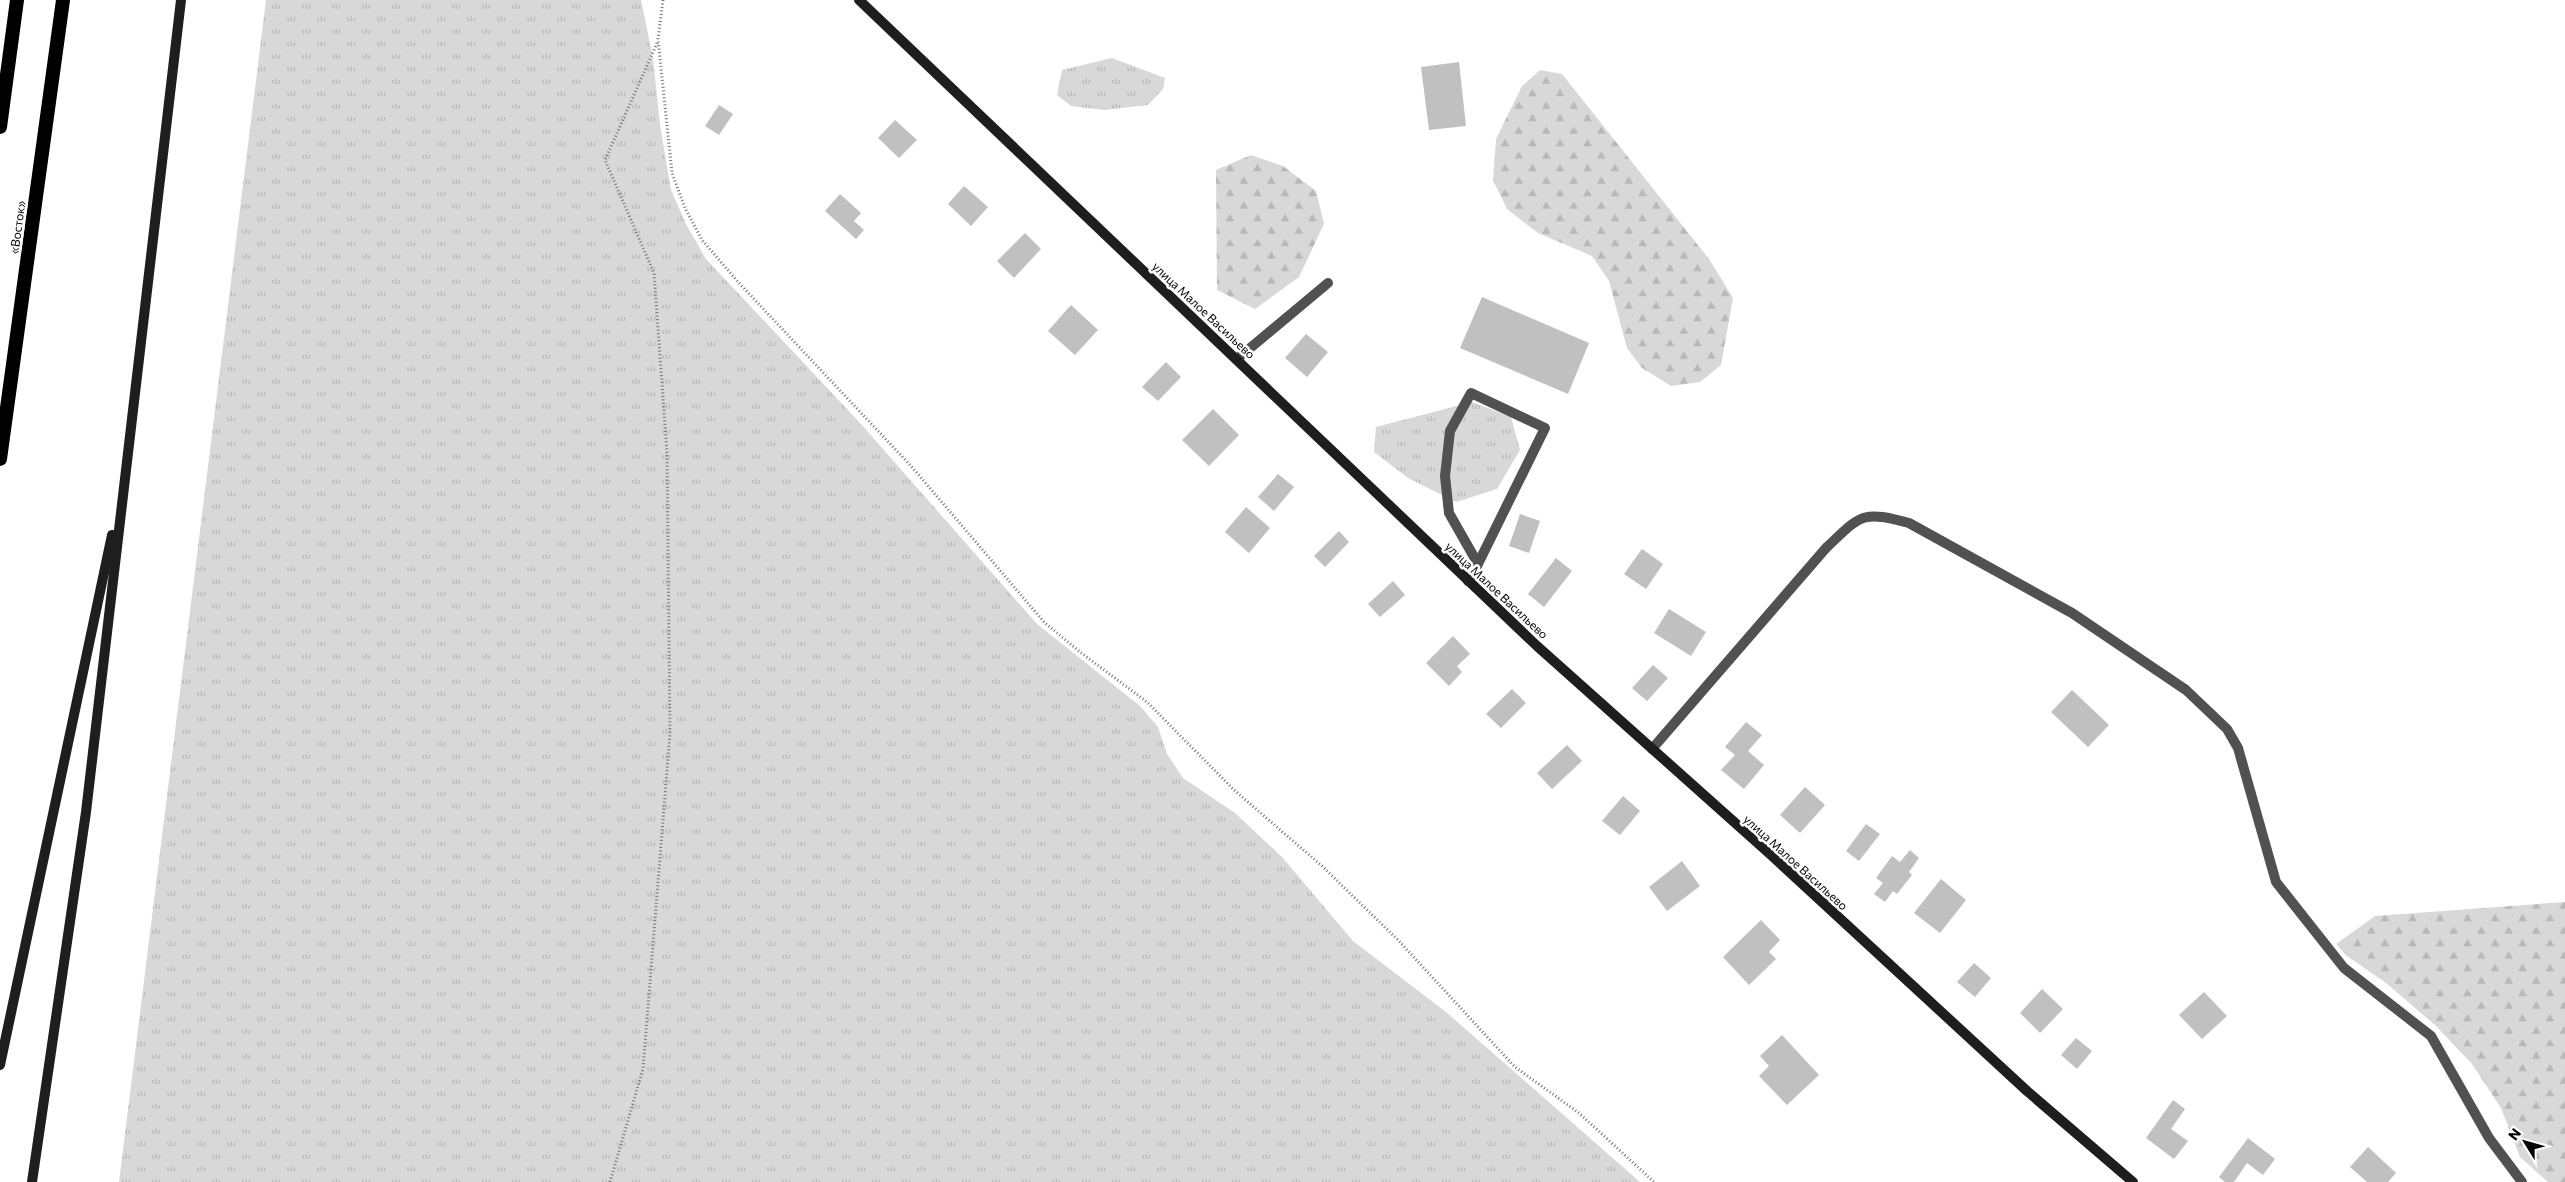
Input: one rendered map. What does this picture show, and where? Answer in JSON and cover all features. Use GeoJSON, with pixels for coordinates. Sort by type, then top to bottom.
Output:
{"type":"FeatureCollection","features":[{"type":"Feature","properties":{"kind":"highway"},"geometry":{"type":"LineString","coordinates":[[0,127],[17,0]]}},
{"type":"Feature","properties":{"kind":"highway","name":"«Восток»"},"geometry":{"type":"LineString","coordinates":[[0,459],[63,0]]}},
{"type":"Feature","properties":{"kind":"main road"},"geometry":{"type":"LineString","coordinates":[[32,1182],[86,812],[180,0]]}},
{"type":"Feature","properties":{"kind":"main road","name":"улица Малое Васильево"},"geometry":{"type":"LineString","coordinates":[[858,0],[1468,581],[2028,1091],[2133,1182]]}},
{"type":"Feature","properties":{"kind":"main road"},"geometry":{"type":"LineString","coordinates":[[0,1065],[125,472]]}},
{"type":"Feature","properties":{"kind":"lane"},"geometry":{"type":"LineString","coordinates":[[1237,359],[1328,283]]}},
{"type":"Feature","properties":{"kind":"lane"},"geometry":{"type":"LineString","coordinates":[[1468,581],[1478,564],[1545,428],[1471,393],[1450,432],[1446,476],[1449,513],[1478,564]]}},
{"type":"Feature","properties":{"kind":"lane"},"geometry":{"type":"LineString","coordinates":[[1652,749],[1826,548],[1857,519],[1880,516],[1909,523],[2072,613],[2186,690],[2227,729],[2238,748],[2276,882],[2344,968],[2431,1036],[2489,1138],[2522,1182]]}},
{"type":"Feature","properties":{"kind":"path"},"geometry":{"type":"LineString","coordinates":[[663,0],[658,40],[672,173],[685,208],[702,240],[733,276],[911,466],[1044,622],[1146,702],[1234,790],[1275,828],[1322,866],[1398,940],[1515,1067],[1579,1113],[1654,1182]]}},
{"type":"Feature","properties":{"kind":"path"},"geometry":{"type":"LineString","coordinates":[[610,1182],[643,1069],[670,733],[667,453],[654,273],[604,160],[658,40]]}},
{"type":"Feature","properties":{"kind":"green space"},"geometry":{"type":"Polygon","coordinates":[[[266,0],[641,0],[653,58],[660,125],[671,190],[687,226],[706,259],[861,424],[1037,624],[1140,706],[1158,727],[1167,754],[1183,778],[1235,813],[1282,857],[1353,941],[1446,1012],[1640,1182],[119,1182],[266,0]]]}},
{"type":"Feature","properties":{"kind":"green space"},"geometry":{"type":"Polygon","coordinates":[[[1112,58],[1165,78],[1163,89],[1148,105],[1104,110],[1071,106],[1057,95],[1062,70],[1112,58]]]}},
{"type":"Feature","properties":{"kind":"green space"},"geometry":{"type":"Polygon","coordinates":[[[1540,70],[1562,74],[1709,259],[1733,298],[1721,365],[1700,382],[1671,386],[1642,368],[1627,348],[1609,281],[1592,256],[1538,233],[1507,209],[1493,180],[1496,139],[1522,86],[1540,70]]]}},
{"type":"Feature","properties":{"kind":"green space"},"geometry":{"type":"Polygon","coordinates":[[[1251,155],[1283,166],[1316,191],[1324,224],[1299,277],[1255,309],[1217,290],[1216,170],[1251,155]]]}},
{"type":"Feature","properties":{"kind":"green space"},"geometry":{"type":"Polygon","coordinates":[[[1472,402],[1511,417],[1520,450],[1497,489],[1456,502],[1408,478],[1374,452],[1376,427],[1472,402]]]}},
{"type":"Feature","properties":{"kind":"green space"},"geometry":{"type":"Polygon","coordinates":[[[2565,902],[2565,1182],[2548,1182],[2520,1157],[2501,1108],[2472,1064],[2435,1025],[2386,983],[2347,956],[2336,944],[2375,916],[2565,902]]]}},
{"type":"Feature","properties":{"kind":"building"},"geometry":{"type":"Polygon","coordinates":[[[1459,62],[1466,126],[1429,130],[1421,67],[1459,62]]]}},
{"type":"Feature","properties":{"kind":"building"},"geometry":{"type":"Polygon","coordinates":[[[719,105],[733,114],[719,135],[705,126],[719,105]]]}},
{"type":"Feature","properties":{"kind":"building"},"geometry":{"type":"Polygon","coordinates":[[[895,120],[917,140],[899,158],[878,138],[895,120]]]}},
{"type":"Feature","properties":{"kind":"building"},"geometry":{"type":"Polygon","coordinates":[[[964,186],[988,207],[971,226],[948,204],[964,186]]]}},
{"type":"Feature","properties":{"kind":"building"},"geometry":{"type":"Polygon","coordinates":[[[840,194],[861,213],[854,221],[864,230],[856,239],[825,211],[840,194]]]}},
{"type":"Feature","properties":{"kind":"building"},"geometry":{"type":"Polygon","coordinates":[[[1025,233],[1041,249],[1014,278],[997,261],[1025,233]]]}},
{"type":"Feature","properties":{"kind":"building"},"geometry":{"type":"Polygon","coordinates":[[[1482,297],[1589,343],[1568,394],[1460,348],[1482,297]]]}},
{"type":"Feature","properties":{"kind":"building"},"geometry":{"type":"Polygon","coordinates":[[[1071,305],[1098,330],[1075,355],[1048,331],[1071,305]]]}},
{"type":"Feature","properties":{"kind":"building"},"geometry":{"type":"Polygon","coordinates":[[[1306,334],[1328,352],[1307,377],[1285,358],[1306,334]]]}},
{"type":"Feature","properties":{"kind":"building"},"geometry":{"type":"Polygon","coordinates":[[[1166,362],[1181,377],[1158,401],[1142,387],[1166,362]]]}},
{"type":"Feature","properties":{"kind":"building"},"geometry":{"type":"Polygon","coordinates":[[[1213,409],[1239,435],[1209,466],[1182,440],[1213,409]]]}},
{"type":"Feature","properties":{"kind":"building"},"geometry":{"type":"Polygon","coordinates":[[[1278,474],[1294,487],[1274,511],[1258,497],[1278,474]]]}},
{"type":"Feature","properties":{"kind":"building"},"geometry":{"type":"Polygon","coordinates":[[[1246,507],[1270,528],[1249,553],[1225,532],[1246,507]]]}},
{"type":"Feature","properties":{"kind":"building"},"geometry":{"type":"Polygon","coordinates":[[[1520,514],[1540,521],[1529,553],[1509,546],[1520,514]]]}},
{"type":"Feature","properties":{"kind":"building"},"geometry":{"type":"Polygon","coordinates":[[[1339,531],[1349,542],[1325,567],[1314,556],[1339,531]]]}},
{"type":"Feature","properties":{"kind":"building"},"geometry":{"type":"Polygon","coordinates":[[[1642,549],[1663,564],[1646,589],[1624,574],[1642,549]]]}},
{"type":"Feature","properties":{"kind":"building"},"geometry":{"type":"Polygon","coordinates":[[[1556,558],[1572,571],[1544,607],[1528,594],[1556,558]]]}},
{"type":"Feature","properties":{"kind":"building"},"geometry":{"type":"Polygon","coordinates":[[[1393,581],[1405,595],[1380,617],[1368,604],[1393,581]]]}},
{"type":"Feature","properties":{"kind":"building"},"geometry":{"type":"Polygon","coordinates":[[[1669,609],[1706,632],[1691,656],[1654,633],[1669,609]]]}},
{"type":"Feature","properties":{"kind":"building"},"geometry":{"type":"Polygon","coordinates":[[[1453,636],[1470,654],[1457,666],[1462,672],[1449,686],[1426,663],[1453,636]]]}},
{"type":"Feature","properties":{"kind":"building"},"geometry":{"type":"Polygon","coordinates":[[[1653,665],[1668,678],[1647,701],[1632,688],[1653,665]]]}},
{"type":"Feature","properties":{"kind":"building"},"geometry":{"type":"Polygon","coordinates":[[[1512,689],[1526,703],[1501,728],[1486,714],[1512,689]]]}},
{"type":"Feature","properties":{"kind":"building"},"geometry":{"type":"Polygon","coordinates":[[[2072,690],[2109,725],[2088,747],[2051,712],[2072,690]]]}},
{"type":"Feature","properties":{"kind":"building"},"geometry":{"type":"Polygon","coordinates":[[[1746,722],[1762,735],[1748,751],[1764,765],[1744,789],[1721,770],[1735,755],[1725,747],[1746,722]]]}},
{"type":"Feature","properties":{"kind":"building"},"geometry":{"type":"Polygon","coordinates":[[[1567,745],[1582,761],[1552,789],[1537,773],[1567,745]]]}},
{"type":"Feature","properties":{"kind":"building"},"geometry":{"type":"Polygon","coordinates":[[[1805,787],[1825,805],[1800,833],[1780,815],[1805,787]]]}},
{"type":"Feature","properties":{"kind":"building"},"geometry":{"type":"Polygon","coordinates":[[[1623,796],[1640,811],[1620,835],[1602,821],[1623,796]]]}},
{"type":"Feature","properties":{"kind":"building"},"geometry":{"type":"Polygon","coordinates":[[[1866,824],[1880,834],[1859,861],[1846,851],[1866,824]]]}},
{"type":"Feature","properties":{"kind":"building"},"geometry":{"type":"Polygon","coordinates":[[[1910,850],[1919,858],[1909,872],[1912,875],[1897,894],[1893,891],[1885,902],[1874,894],[1883,883],[1876,878],[1892,856],[1900,862],[1910,850]]]}},
{"type":"Feature","properties":{"kind":"building"},"geometry":{"type":"Polygon","coordinates":[[[1682,861],[1700,886],[1667,911],[1649,887],[1682,861]]]}},
{"type":"Feature","properties":{"kind":"building"},"geometry":{"type":"Polygon","coordinates":[[[1941,879],[1966,900],[1940,933],[1914,913],[1941,879]]]}},
{"type":"Feature","properties":{"kind":"building"},"geometry":{"type":"Polygon","coordinates":[[[1761,920],[1780,940],[1769,952],[1776,959],[1749,985],[1723,957],[1761,920]]]}},
{"type":"Feature","properties":{"kind":"building"},"geometry":{"type":"Polygon","coordinates":[[[1974,963],[1991,978],[1975,997],[1957,982],[1974,963]]]}},
{"type":"Feature","properties":{"kind":"building"},"geometry":{"type":"Polygon","coordinates":[[[2042,989],[2063,1009],[2040,1033],[2020,1013],[2042,989]]]}},
{"type":"Feature","properties":{"kind":"building"},"geometry":{"type":"Polygon","coordinates":[[[2204,992],[2227,1016],[2202,1039],[2179,1015],[2204,992]]]}},
{"type":"Feature","properties":{"kind":"building"},"geometry":{"type":"Polygon","coordinates":[[[1782,1035],[1819,1075],[1787,1105],[1759,1076],[1769,1066],[1760,1056],[1782,1035]]]}},
{"type":"Feature","properties":{"kind":"building"},"geometry":{"type":"Polygon","coordinates":[[[2076,1038],[2092,1051],[2077,1069],[2061,1055],[2076,1038]]]}},
{"type":"Feature","properties":{"kind":"building"},"geometry":{"type":"Polygon","coordinates":[[[2173,1100],[2185,1109],[2171,1129],[2188,1141],[2174,1159],[2146,1138],[2173,1100]]]}},
{"type":"Feature","properties":{"kind":"building"},"geometry":{"type":"Polygon","coordinates":[[[2248,1138],[2275,1159],[2263,1175],[2247,1163],[2234,1182],[2225,1182],[2219,1177],[2248,1138]]]}},
{"type":"Feature","properties":{"kind":"building"},"geometry":{"type":"Polygon","coordinates":[[[2368,1147],[2396,1173],[2388,1182],[2367,1182],[2350,1167],[2368,1147]]]}}]}
